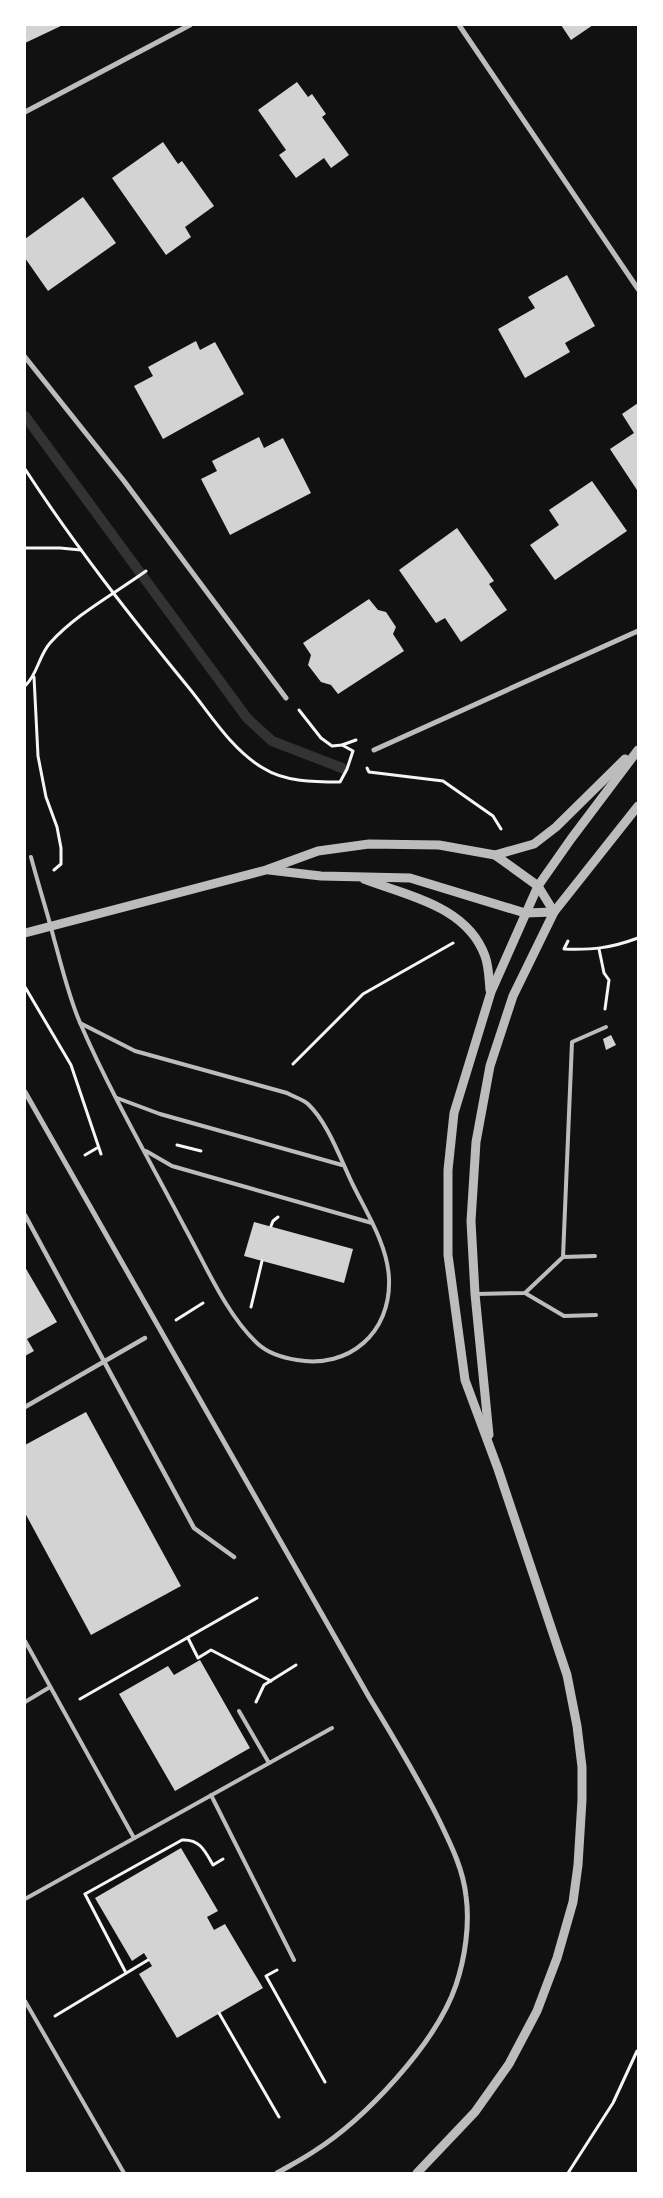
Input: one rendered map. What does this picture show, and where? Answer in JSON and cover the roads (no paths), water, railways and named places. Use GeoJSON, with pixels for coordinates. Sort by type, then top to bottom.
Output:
{"type":"FeatureCollection","features":[{"type":"Feature","properties":{"kind":"street"},"geometry":{"type":"LineString","coordinates":[[25,112],[190,25]]}},
{"type":"Feature","properties":{"kind":"street"},"geometry":{"type":"LineString","coordinates":[[459,25],[638,289]]}},
{"type":"Feature","properties":{"kind":"street"},"geometry":{"type":"LineString","coordinates":[[25,357],[130,488],[286,698]]}},
{"type":"Feature","properties":{"kind":"street"},"geometry":{"type":"LineString","coordinates":[[374,750],[638,631]]}},
{"type":"Feature","properties":{"kind":"street"},"geometry":{"type":"LineString","coordinates":[[495,855],[534,844],[556,827],[638,748]]}},
{"type":"Feature","properties":{"kind":"street"},"geometry":{"type":"LineString","coordinates":[[417,2173],[475,2112],[509,2064],[537,2011],[573,1902],[578,1865],[582,1800],[582,1767],[577,1726],[567,1676],[465,1380],[448,1254],[448,1170],[454,1113],[474,1042],[491,992],[538,886],[638,748]]}},
{"type":"Feature","properties":{"kind":"street"},"geometry":{"type":"LineString","coordinates":[[490,1448],[475,1294],[472,1221],[476,1142],[490,1066],[513,996],[554,912],[638,806]]}},
{"type":"Feature","properties":{"kind":"street"},"geometry":{"type":"LineString","coordinates":[[25,933],[51,928],[266,870],[318,851],[369,844],[439,845],[495,855],[538,886],[554,912]]}},
{"type":"Feature","properties":{"kind":"street"},"geometry":{"type":"LineString","coordinates":[[266,870],[321,876],[410,878],[525,913],[554,912]]}},
{"type":"Feature","properties":{"kind":"street"},"geometry":{"type":"LineString","coordinates":[[356,877],[434,904],[456,917],[473,932],[486,957],[491,992]]}},
{"type":"Feature","properties":{"kind":"street"},"geometry":{"type":"LineString","coordinates":[[25,1092],[418,1778],[456,1855],[466,1895],[466,1930],[456,1986],[444,2012],[420,2048],[390,2085],[365,2109],[314,2152],[277,2173]]}},
{"type":"Feature","properties":{"kind":"street"},"geometry":{"type":"LineString","coordinates":[[25,1215],[194,1528],[234,1556]]}},
{"type":"Feature","properties":{"kind":"street"},"geometry":{"type":"LineString","coordinates":[[25,1407],[146,1338]]}},
{"type":"Feature","properties":{"kind":"lane"},"geometry":{"type":"LineString","coordinates":[[30,857],[80,1023],[116,1098],[220,1293],[259,1345],[275,1354],[290,1359],[323,1362],[338,1359],[354,1351],[367,1340],[378,1326],[386,1305],[389,1279],[384,1253],[372,1223],[322,1121],[306,1103],[287,1093],[135,1051],[80,1023]]}},
{"type":"Feature","properties":{"kind":"lane"},"geometry":{"type":"LineString","coordinates":[[563,1257],[572,1042],[604,1028]]}},
{"type":"Feature","properties":{"kind":"lane"},"geometry":{"type":"LineString","coordinates":[[116,1098],[160,1114],[342,1165]]}},
{"type":"Feature","properties":{"kind":"lane"},"geometry":{"type":"LineString","coordinates":[[144,1150],[172,1166],[372,1223]]}},
{"type":"Feature","properties":{"kind":"lane"},"geometry":{"type":"LineString","coordinates":[[525,1293],[563,1257],[595,1256]]}},
{"type":"Feature","properties":{"kind":"lane"},"geometry":{"type":"LineString","coordinates":[[475,1294],[525,1293],[564,1316],[596,1315]]}},
{"type":"Feature","properties":{"kind":"lane"},"geometry":{"type":"LineString","coordinates":[[25,1641],[134,1838]]}},
{"type":"Feature","properties":{"kind":"lane"},"geometry":{"type":"LineString","coordinates":[[25,1702],[50,1687]]}},
{"type":"Feature","properties":{"kind":"lane"},"geometry":{"type":"LineString","coordinates":[[239,1710],[269,1763]]}},
{"type":"Feature","properties":{"kind":"lane"},"geometry":{"type":"LineString","coordinates":[[25,1899],[332,1728]]}},
{"type":"Feature","properties":{"kind":"lane"},"geometry":{"type":"LineString","coordinates":[[211,1795],[294,1960]]}},
{"type":"Feature","properties":{"kind":"lane"},"geometry":{"type":"LineString","coordinates":[[25,2001],[124,2173]]}},
{"type":"Feature","properties":{"kind":"waterway"},"geometry":{"type":"LineString","coordinates":[[25,416],[247,718],[272,741],[342,768]]}}]}
